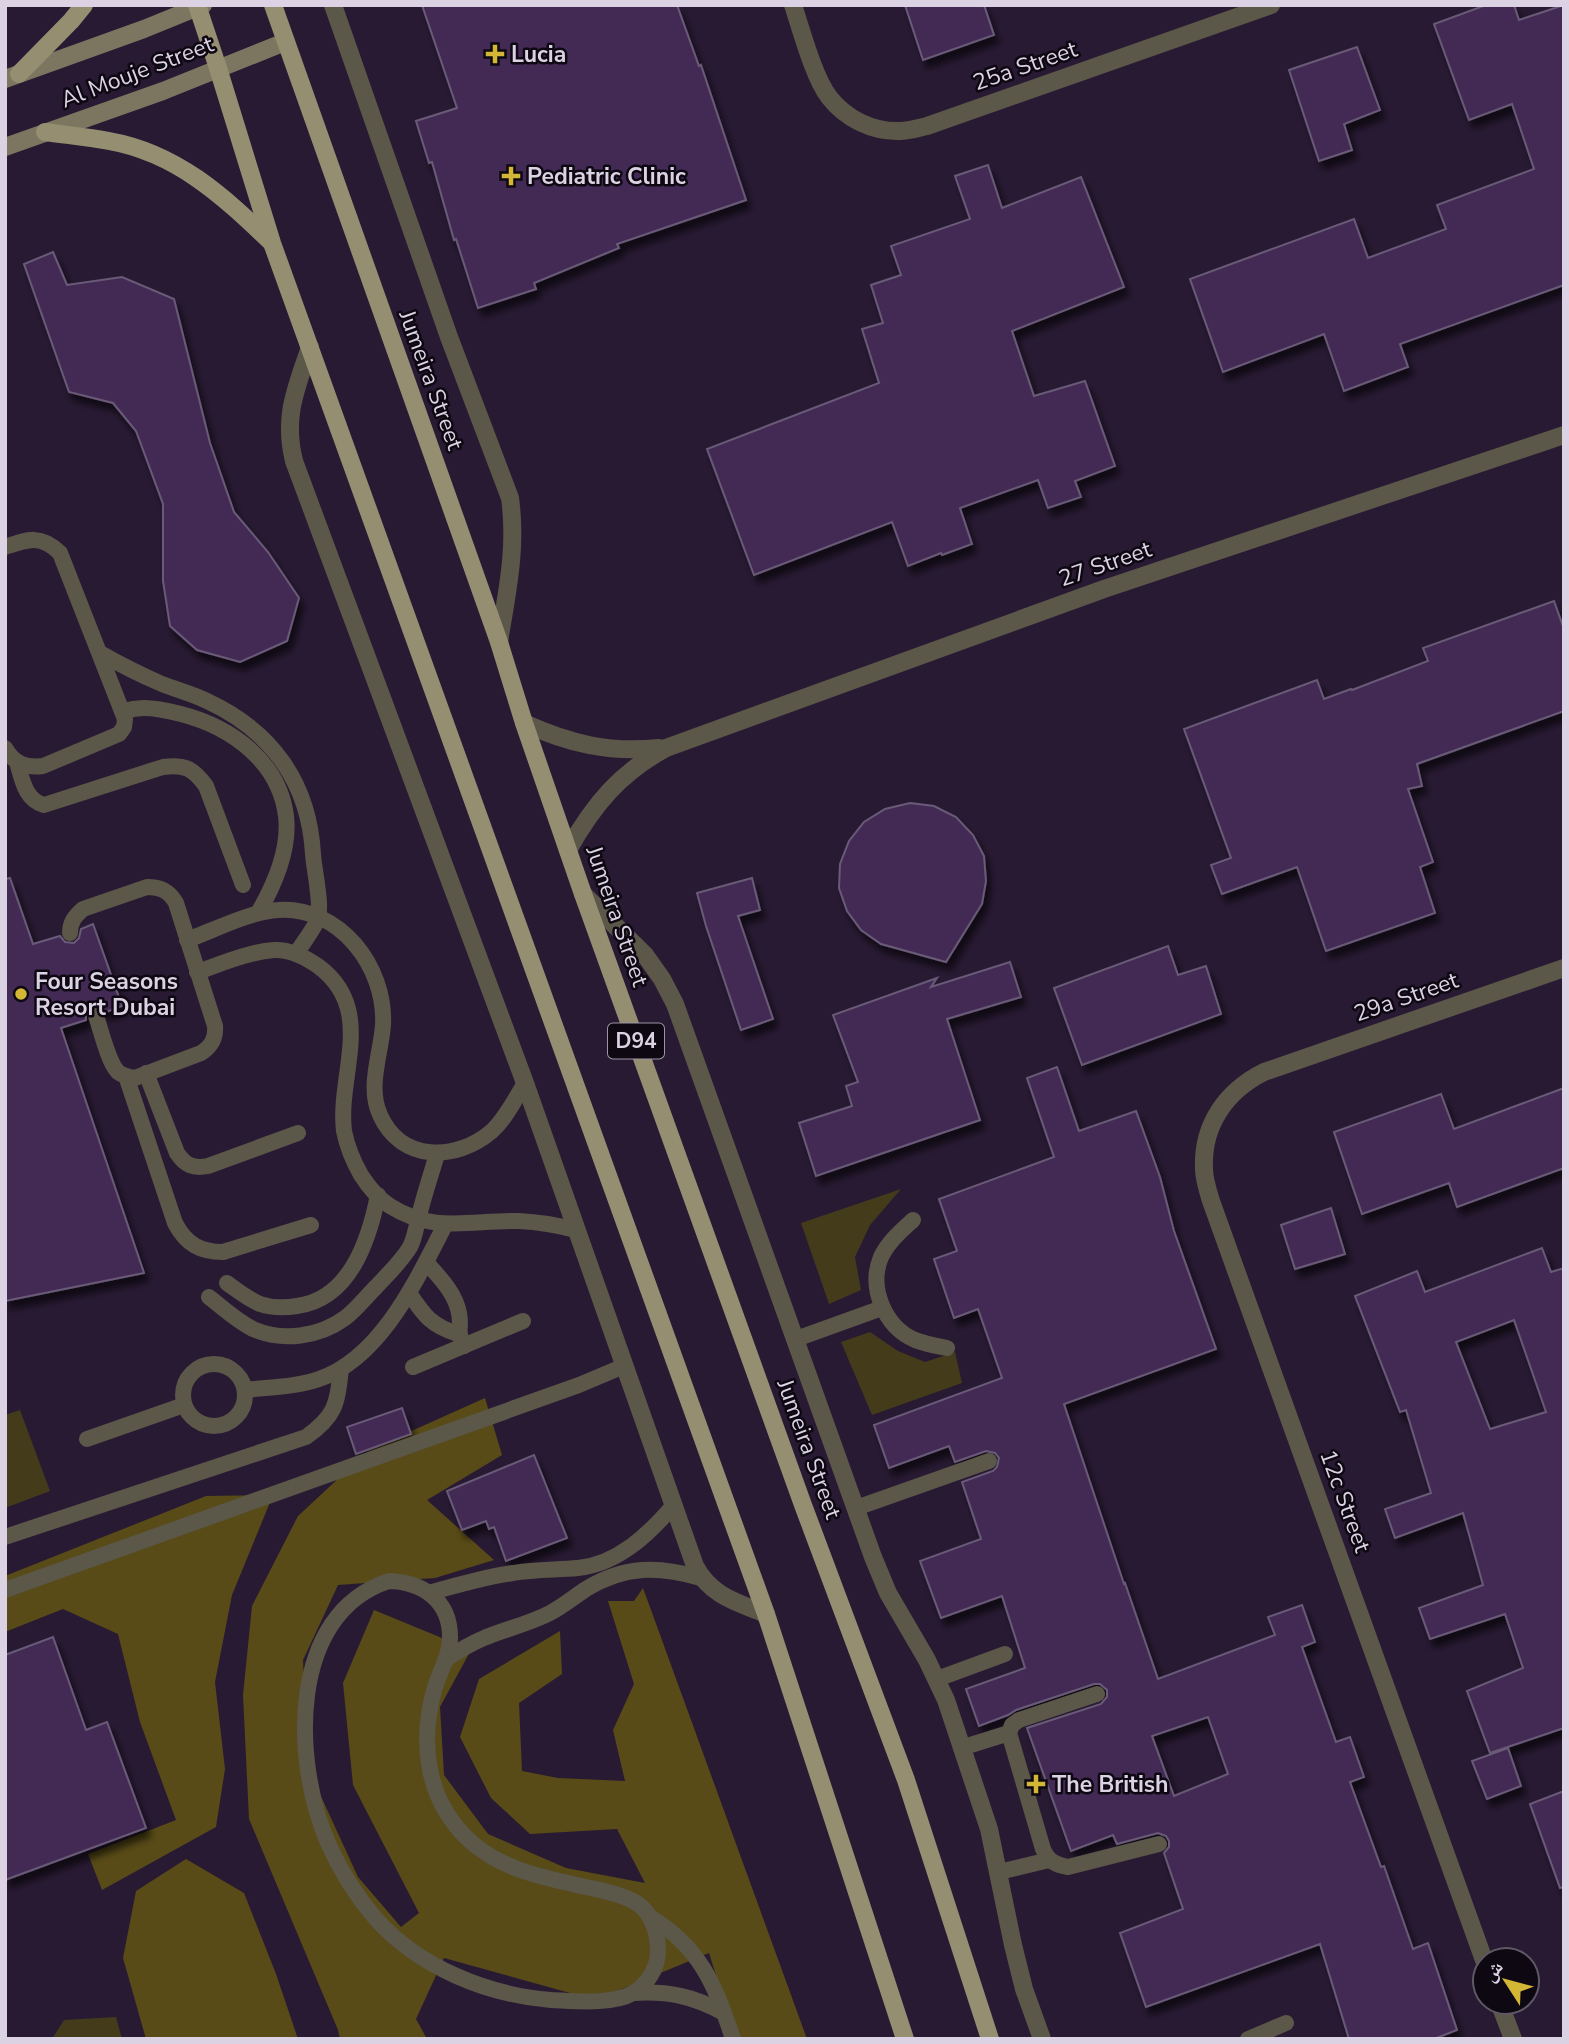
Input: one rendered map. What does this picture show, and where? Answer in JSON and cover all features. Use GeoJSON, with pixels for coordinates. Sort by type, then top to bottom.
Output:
{"type":"FeatureCollection","features":[{"type":"Feature","properties":{"kind":"main road"},"geometry":{"type":"LineString","coordinates":[[12,76],[71,21],[84,5]]}},
{"type":"Feature","properties":{"kind":"main road","name":"Jumeira Street"},"geometry":{"type":"LineString","coordinates":[[273,5],[499,642],[583,894],[906,1780],[990,2039]]}},
{"type":"Feature","properties":{"kind":"main road"},"geometry":{"type":"LineString","coordinates":[[199,6],[272,243],[766,1614],[905,2039]]}},
{"type":"Feature","properties":{"kind":"main road"},"geometry":{"type":"LineString","coordinates":[[45,132],[110,141],[166,159],[200,178],[232,204],[272,243]]}},
{"type":"Feature","properties":{"kind":"street"},"geometry":{"type":"LineString","coordinates":[[333,5],[449,337],[510,498],[514,524],[513,548],[499,642]]}},
{"type":"Feature","properties":{"kind":"street","name":"25a Street"},"geometry":{"type":"LineString","coordinates":[[793,5],[815,70],[827,95],[846,115],[872,128],[899,131],[926,126],[1271,5]]}},
{"type":"Feature","properties":{"kind":"street","name":"Al Mouje Street"},"geometry":{"type":"LineString","coordinates":[[12,76],[144,29],[199,6]]}},
{"type":"Feature","properties":{"kind":"street","name":"Al Mouje Street"},"geometry":{"type":"LineString","coordinates":[[5,146],[163,91],[285,42]]}},
{"type":"Feature","properties":{"kind":"street"},"geometry":{"type":"LineString","coordinates":[[310,347],[289,419],[289,440],[294,461],[525,1083],[695,1566],[701,1578],[716,1592],[766,1614]]}},
{"type":"Feature","properties":{"kind":"street","name":"27 Street"},"geometry":{"type":"LineString","coordinates":[[568,850],[584,821],[605,795],[629,772],[666,748],[1104,589],[1564,435]]}},
{"type":"Feature","properties":{"kind":"street","name":"27 Street"},"geometry":{"type":"LineString","coordinates":[[524,723],[555,737],[587,745],[620,749],[666,748]]}},
{"type":"Feature","properties":{"kind":"street"},"geometry":{"type":"LineString","coordinates":[[583,894],[645,956],[662,979],[675,1004],[888,1593],[937,1679],[989,1829],[1024,1989],[1042,2039]]}},
{"type":"Feature","properties":{"kind":"street","name":"29a Street"},"geometry":{"type":"LineString","coordinates":[[1264,1072],[1564,968]]}},
{"type":"Feature","properties":{"kind":"street","name":"12c Street"},"geometry":{"type":"LineString","coordinates":[[1264,1072],[1249,1079],[1232,1093],[1219,1110],[1207,1139],[1203,1170],[1211,1201],[1479,1946]]}},
{"type":"Feature","properties":{"kind":"street"},"geometry":{"type":"LineString","coordinates":[[1504,2016],[1513,2039]]}},
{"type":"Feature","properties":{"kind":"lane"},"geometry":{"type":"LineString","coordinates":[[5,547],[26,539],[36,539],[45,541],[60,553],[125,719],[124,727],[113,738],[43,766],[29,768],[10,757],[5,748]]}},
{"type":"Feature","properties":{"kind":"lane"},"geometry":{"type":"LineString","coordinates":[[100,653],[142,676],[230,713],[253,730],[287,767],[299,788],[312,834],[318,917],[296,954]]}},
{"type":"Feature","properties":{"kind":"lane"},"geometry":{"type":"LineString","coordinates":[[122,711],[144,708],[168,711],[211,723],[246,745],[260,760],[272,778],[286,817],[280,866],[271,891],[258,912]]}},
{"type":"Feature","properties":{"kind":"lane"},"geometry":{"type":"LineString","coordinates":[[17,762],[27,791],[33,800],[44,805],[163,767],[175,765],[188,768],[206,786],[243,885]]}},
{"type":"Feature","properties":{"kind":"lane"},"geometry":{"type":"LineString","coordinates":[[70,933],[75,916],[83,909],[148,887],[156,887],[171,895],[176,903],[215,1026],[215,1034],[208,1049],[201,1053],[135,1078],[118,1072],[96,1016]]}},
{"type":"Feature","properties":{"kind":"lane"},"geometry":{"type":"LineString","coordinates":[[187,940],[258,912],[277,910],[296,910],[318,917],[348,936],[362,951],[372,968],[383,1006],[383,1026],[374,1090],[379,1114],[393,1135],[413,1148],[437,1154],[476,1142],[506,1115],[525,1083]]}},
{"type":"Feature","properties":{"kind":"lane"},"geometry":{"type":"LineString","coordinates":[[197,972],[276,950],[309,960],[335,983],[349,1015],[351,1053],[344,1130],[352,1159],[367,1185],[388,1205],[418,1219],[445,1225],[520,1221],[576,1230]]}},
{"type":"Feature","properties":{"kind":"lane"},"geometry":{"type":"LineString","coordinates":[[146,1073],[177,1153],[189,1166],[208,1166],[298,1133]]}},
{"type":"Feature","properties":{"kind":"lane"},"geometry":{"type":"LineString","coordinates":[[126,1076],[175,1223],[180,1234],[189,1243],[211,1252],[223,1251],[311,1225]]}},
{"type":"Feature","properties":{"kind":"lane"},"geometry":{"type":"LineString","coordinates":[[209,1297],[236,1319],[253,1329],[272,1335],[292,1337],[330,1328],[361,1303],[409,1248],[437,1154]]}},
{"type":"Feature","properties":{"kind":"lane"},"geometry":{"type":"LineString","coordinates":[[228,1283],[248,1298],[272,1307],[289,1308],[321,1299],[335,1290],[347,1277],[358,1258],[367,1237],[378,1195]]}},
{"type":"Feature","properties":{"kind":"lane"},"geometry":{"type":"LineString","coordinates":[[913,1220],[889,1244],[881,1258],[877,1274],[882,1308],[888,1318],[906,1335],[917,1341],[947,1348]]}},
{"type":"Feature","properties":{"kind":"lane"},"geometry":{"type":"LineString","coordinates":[[245,1390],[320,1379],[341,1369],[365,1352],[409,1293],[445,1225]]}},
{"type":"Feature","properties":{"kind":"lane"},"geometry":{"type":"LineString","coordinates":[[426,1262],[454,1297],[459,1314],[461,1340]]}},
{"type":"Feature","properties":{"kind":"lane"},"geometry":{"type":"LineString","coordinates":[[409,1293],[431,1322],[461,1340]]}},
{"type":"Feature","properties":{"kind":"lane"},"geometry":{"type":"LineString","coordinates":[[796,1339],[882,1308]]}},
{"type":"Feature","properties":{"kind":"lane"},"geometry":{"type":"LineString","coordinates":[[413,1367],[461,1340],[523,1321]]}},
{"type":"Feature","properties":{"kind":"lane"},"geometry":{"type":"LineString","coordinates":[[207,1364],[220,1364],[241,1377],[245,1403],[239,1415],[228,1424],[215,1427],[202,1424],[191,1417],[184,1405],[182,1392],[187,1380],[195,1370],[207,1364]]}},
{"type":"Feature","properties":{"kind":"lane"},"geometry":{"type":"LineString","coordinates":[[5,1590],[579,1385],[624,1366]]}},
{"type":"Feature","properties":{"kind":"lane"},"geometry":{"type":"LineString","coordinates":[[5,1537],[306,1437],[322,1426],[334,1410],[341,1369]]}},
{"type":"Feature","properties":{"kind":"lane"},"geometry":{"type":"LineString","coordinates":[[87,1439],[184,1405]]}},
{"type":"Feature","properties":{"kind":"lane"},"geometry":{"type":"LineString","coordinates":[[856,1508],[989,1461]]}},
{"type":"Feature","properties":{"kind":"lane"},"geometry":{"type":"LineString","coordinates":[[429,1592],[512,1573],[580,1568],[603,1563],[620,1554],[650,1531],[674,1505]]}},
{"type":"Feature","properties":{"kind":"lane"},"geometry":{"type":"LineString","coordinates":[[580,1568],[587,1589]]}},
{"type":"Feature","properties":{"kind":"lane"},"geometry":{"type":"LineString","coordinates":[[446,1659],[486,1637],[550,1613],[607,1578],[625,1572],[663,1569],[701,1578]]}},
{"type":"Feature","properties":{"kind":"lane"},"geometry":{"type":"LineString","coordinates":[[724,2013],[703,2001],[657,1992],[634,1993],[613,2001],[529,1998],[495,1990],[431,1963],[402,1943],[376,1919],[348,1883],[327,1841],[313,1797],[306,1750],[309,1677],[320,1644],[345,1606],[359,1594],[388,1581],[405,1581],[429,1592],[444,1611],[449,1623],[449,1648],[433,1691],[429,1716],[428,1768],[442,1807],[469,1840],[503,1865],[635,1902],[650,1917],[676,1935],[697,1957],[707,1974],[724,2013],[733,2039]]}},
{"type":"Feature","properties":{"kind":"lane"},"geometry":{"type":"LineString","coordinates":[[937,1679],[1005,1654]]}},
{"type":"Feature","properties":{"kind":"lane"},"geometry":{"type":"LineString","coordinates":[[1097,1694],[1020,1720],[1012,1725],[1009,1733],[1043,1849],[1049,1860],[1068,1867],[1159,1844]]}},
{"type":"Feature","properties":{"kind":"lane"},"geometry":{"type":"LineString","coordinates":[[961,1748],[1009,1733]]}},
{"type":"Feature","properties":{"kind":"lane"},"geometry":{"type":"LineString","coordinates":[[999,1872],[1049,1860]]}},
{"type":"Feature","properties":{"kind":"lane"},"geometry":{"type":"LineString","coordinates":[[634,1993],[649,1979],[658,1959],[658,1937],[650,1917]]}},
{"type":"Feature","properties":{"kind":"lane"},"geometry":{"type":"LineString","coordinates":[[1248,2039],[1286,2023]]}},
{"type":"Feature","properties":{"kind":"shaded area"},"geometry":{"type":"Polygon","coordinates":[[[901,1189],[870,1225],[855,1257],[861,1290],[829,1304],[801,1223],[901,1189]]]}},
{"type":"Feature","properties":{"kind":"shaded area"},"geometry":{"type":"Polygon","coordinates":[[[870,1332],[898,1351],[925,1362],[955,1352],[962,1383],[872,1415],[841,1342],[870,1332]]]}},
{"type":"Feature","properties":{"kind":"shaded area"},"geometry":{"type":"Polygon","coordinates":[[[485,1398],[502,1455],[427,1500],[494,1560],[435,1578],[338,1585],[303,1660],[308,1768],[358,1877],[401,1927],[419,1913],[353,1785],[343,1683],[374,1610],[471,1650],[440,1707],[444,1775],[488,1834],[566,1868],[645,1883],[617,1829],[530,1834],[491,1798],[460,1737],[479,1679],[560,1631],[562,1674],[519,1703],[522,1771],[558,1778],[625,1781],[613,1730],[634,1684],[608,1601],[634,1601],[643,1588],[807,2039],[736,2039],[709,1953],[595,2000],[444,1958],[416,2019],[427,2039],[340,2039],[249,1819],[243,1695],[252,1606],[298,1516],[369,1450],[485,1398]]]}},
{"type":"Feature","properties":{"kind":"shaded area"},"geometry":{"type":"Polygon","coordinates":[[[20,1410],[50,1491],[5,1508],[5,1415],[20,1410]]]}},
{"type":"Feature","properties":{"kind":"shaded area"},"geometry":{"type":"Polygon","coordinates":[[[273,1495],[232,1595],[215,1682],[225,1769],[216,1827],[102,1890],[88,1854],[176,1820],[140,1722],[118,1634],[63,1609],[5,1632],[5,1576],[206,1496],[273,1495]]]}},
{"type":"Feature","properties":{"kind":"shaded area"},"geometry":{"type":"Polygon","coordinates":[[[186,1859],[244,1893],[298,2039],[146,2039],[123,1958],[136,1891],[186,1859]]]}},
{"type":"Feature","properties":{"kind":"shaded area"},"geometry":{"type":"Polygon","coordinates":[[[116,2017],[122,2039],[52,2039],[64,2020],[116,2017]]]}},
{"type":"Feature","properties":{"kind":"building"},"geometry":{"type":"Polygon","coordinates":[[[422,5],[677,5],[699,66],[701,65],[746,200],[617,244],[619,248],[534,283],[536,289],[478,308],[456,239],[454,240],[432,162],[429,163],[416,121],[457,108],[422,5]]]}},
{"type":"Feature","properties":{"kind":"building"},"geometry":{"type":"Polygon","coordinates":[[[905,5],[984,5],[994,35],[923,60],[905,5]]]}},
{"type":"Feature","properties":{"kind":"building"},"geometry":{"type":"Polygon","coordinates":[[[1486,5],[1514,5],[1519,20],[1564,5],[1564,285],[1400,344],[1408,367],[1344,391],[1324,334],[1223,372],[1190,279],[1354,219],[1368,258],[1446,229],[1437,205],[1534,169],[1512,104],[1469,120],[1434,24],[1486,5]]]}},
{"type":"Feature","properties":{"kind":"building"},"geometry":{"type":"Polygon","coordinates":[[[1357,47],[1380,110],[1344,124],[1352,150],[1319,161],[1289,70],[1357,47]]]}},
{"type":"Feature","properties":{"kind":"building"},"geometry":{"type":"Polygon","coordinates":[[[988,165],[1002,208],[1081,177],[1124,287],[1012,331],[1034,396],[1085,381],[1115,466],[1075,481],[1081,497],[1048,508],[1038,480],[960,508],[972,544],[908,566],[892,522],[754,575],[707,449],[879,383],[862,329],[883,323],[871,285],[901,275],[891,246],[970,219],[955,176],[988,165]]]}},
{"type":"Feature","properties":{"kind":"building"},"geometry":{"type":"Polygon","coordinates":[[[53,252],[67,285],[122,277],[174,299],[210,443],[234,512],[268,552],[299,598],[287,641],[240,662],[197,650],[170,626],[163,581],[163,504],[136,431],[113,403],[69,392],[24,264],[53,252]]]}},
{"type":"Feature","properties":{"kind":"building"},"geometry":{"type":"Polygon","coordinates":[[[1554,601],[1564,629],[1564,711],[1417,764],[1422,786],[1408,789],[1433,862],[1420,867],[1435,913],[1326,951],[1297,867],[1222,894],[1211,865],[1231,858],[1184,729],[1317,680],[1324,699],[1352,690],[1428,661],[1423,648],[1554,601]]]}},
{"type":"Feature","properties":{"kind":"building"},"geometry":{"type":"Polygon","coordinates":[[[910,803],[934,806],[956,817],[973,835],[984,856],[986,881],[982,904],[946,962],[881,944],[861,930],[847,911],[839,888],[840,864],[849,841],[864,822],[885,809],[910,803]]]}},
{"type":"Feature","properties":{"kind":"building"},"geometry":{"type":"Polygon","coordinates":[[[10,878],[33,944],[60,936],[65,942],[74,943],[79,938],[81,929],[93,924],[122,1006],[106,1012],[99,1006],[92,1006],[86,1013],[86,1020],[61,1028],[144,1273],[5,1301],[5,879],[10,878]]]}},
{"type":"Feature","properties":{"kind":"building"},"geometry":{"type":"Polygon","coordinates":[[[752,878],[760,910],[738,916],[773,1019],[741,1030],[697,893],[752,878]]]}},
{"type":"Feature","properties":{"kind":"building"},"geometry":{"type":"Polygon","coordinates":[[[1168,946],[1178,975],[1206,966],[1221,1014],[1082,1065],[1054,988],[1168,946]]]}},
{"type":"Feature","properties":{"kind":"building"},"geometry":{"type":"Polygon","coordinates":[[[1010,962],[1021,997],[947,1019],[980,1120],[816,1176],[799,1123],[852,1106],[846,1086],[858,1082],[833,1015],[937,978],[931,987],[1010,962]]]}},
{"type":"Feature","properties":{"kind":"building"},"geometry":{"type":"Polygon","coordinates":[[[1057,1067],[1079,1131],[1136,1111],[1160,1177],[1174,1231],[1216,1349],[1064,1404],[1158,1679],[1275,1635],[1268,1617],[1302,1605],[1315,1642],[1302,1647],[1336,1742],[1350,1737],[1364,1777],[1350,1782],[1381,1867],[1384,1866],[1413,1949],[1428,1943],[1457,2030],[1434,2039],[1349,2039],[1320,1944],[1146,2007],[1120,1933],[1183,1909],[1164,1853],[1169,1847],[1169,1841],[1166,1836],[1158,1833],[1117,1844],[1113,1835],[1071,1851],[1027,1728],[1101,1704],[1107,1697],[1107,1690],[1100,1684],[1094,1684],[1016,1710],[979,1726],[966,1689],[1025,1668],[1002,1596],[941,1618],[920,1561],[981,1539],[962,1482],[993,1471],[999,1458],[995,1453],[986,1451],[955,1462],[949,1446],[889,1468],[874,1425],[1002,1378],[978,1309],[954,1318],[934,1259],[957,1251],[939,1199],[1054,1157],[1027,1078],[1057,1067]],[[1208,1717],[1152,1736],[1174,1796],[1228,1774],[1208,1717]]]}},
{"type":"Feature","properties":{"kind":"building"},"geometry":{"type":"Polygon","coordinates":[[[1564,1088],[1564,1168],[1457,1207],[1449,1183],[1362,1214],[1334,1132],[1441,1094],[1454,1129],[1564,1088]]]}},
{"type":"Feature","properties":{"kind":"building"},"geometry":{"type":"Polygon","coordinates":[[[1331,1208],[1345,1254],[1295,1269],[1281,1225],[1331,1208]]]}},
{"type":"Feature","properties":{"kind":"building"},"geometry":{"type":"Polygon","coordinates":[[[1542,1248],[1551,1272],[1564,1268],[1564,1728],[1490,1753],[1467,1691],[1523,1668],[1505,1614],[1430,1639],[1419,1608],[1483,1585],[1463,1513],[1395,1538],[1385,1509],[1431,1493],[1406,1410],[1400,1412],[1355,1296],[1417,1271],[1425,1292],[1542,1248]],[[1514,1320],[1456,1342],[1490,1429],[1546,1412],[1514,1320]]]}},
{"type":"Feature","properties":{"kind":"building"},"geometry":{"type":"Polygon","coordinates":[[[402,1408],[411,1434],[356,1454],[347,1427],[402,1408]]]}},
{"type":"Feature","properties":{"kind":"building"},"geometry":{"type":"Polygon","coordinates":[[[534,1455],[567,1538],[506,1561],[494,1527],[489,1529],[486,1521],[462,1530],[447,1491],[534,1455]]]}},
{"type":"Feature","properties":{"kind":"building"},"geometry":{"type":"Polygon","coordinates":[[[53,1637],[86,1730],[107,1722],[146,1828],[5,1880],[5,1655],[53,1637]]]}},
{"type":"Feature","properties":{"kind":"building"},"geometry":{"type":"Polygon","coordinates":[[[1508,1748],[1521,1786],[1487,1799],[1472,1761],[1508,1748]]]}},
{"type":"Feature","properties":{"kind":"building"},"geometry":{"type":"Polygon","coordinates":[[[1564,1791],[1564,1887],[1560,1888],[1530,1804],[1564,1791]]]}},
{"type":"Feature","properties":{"kind":"place","name":"Lucia"},"geometry":{"type":"Point","coordinates":[495,54]}},
{"type":"Feature","properties":{"kind":"place","name":"Pediatric Clinic"},"geometry":{"type":"Point","coordinates":[511,176]}},
{"type":"Feature","properties":{"kind":"place","name":"Four Seasons Resort Dubai"},"geometry":{"type":"Point","coordinates":[21,994]}},
{"type":"Feature","properties":{"kind":"place","name":"The British"},"geometry":{"type":"Point","coordinates":[1036,1784]}}]}
